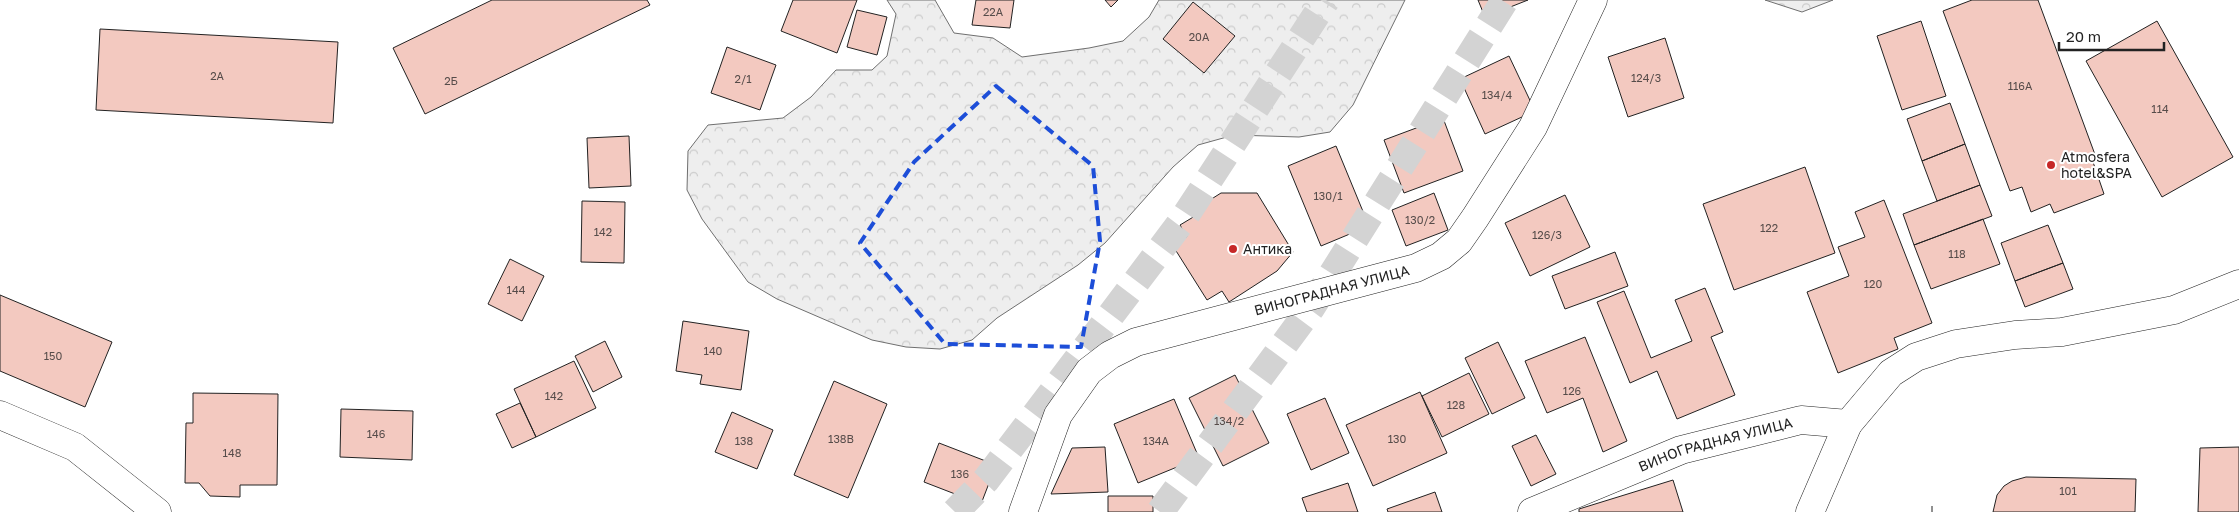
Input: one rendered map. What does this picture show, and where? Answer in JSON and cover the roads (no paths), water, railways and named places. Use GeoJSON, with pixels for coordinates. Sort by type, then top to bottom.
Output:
{"type":"FeatureCollection","features":[{"type":"Feature","properties":{"kind":"street","name":"ВИНОГРАДНАЯ УЛИЦА"},"geometry":{"type":"LineString","coordinates":[[1023,512],[1058,415],[1089,371],[1110,355],[1136,342],[1416,268],[1441,256],[1459,241],[1533,127],[1593,0]]}},
{"type":"Feature","properties":{"kind":"street"},"geometry":{"type":"LineString","coordinates":[[1812,505],[1848,424],[1891,373],[1916,356],[1956,344],[2015,335],[2062,332],[2166,312],[2239,284]]}},
{"type":"Feature","properties":{"kind":"street"},"geometry":{"type":"LineString","coordinates":[[0,415],[75,447],[157,512]]}},
{"type":"Feature","properties":{"kind":"street","name":"ВИНОГРАДНАЯ УЛИЦА"},"geometry":{"type":"LineString","coordinates":[[1532,512],[1682,450],[1801,420],[1848,424]]}},
{"type":"Feature","properties":{"kind":"tunnel"},"geometry":{"type":"LineString","coordinates":[[955,512],[986,480],[1182,221],[1326,0]]}},
{"type":"Feature","properties":{"kind":"tunnel"},"geometry":{"type":"LineString","coordinates":[[1160,512],[1311,308],[1505,0]]}},
{"type":"Feature","properties":{"kind":"place","name":"Atmosfera hotel&SPA"},"geometry":{"type":"Point","coordinates":[2051,165]}},
{"type":"Feature","properties":{"kind":"place","name":"Антика"},"geometry":{"type":"Point","coordinates":[1233,249]}}]}
